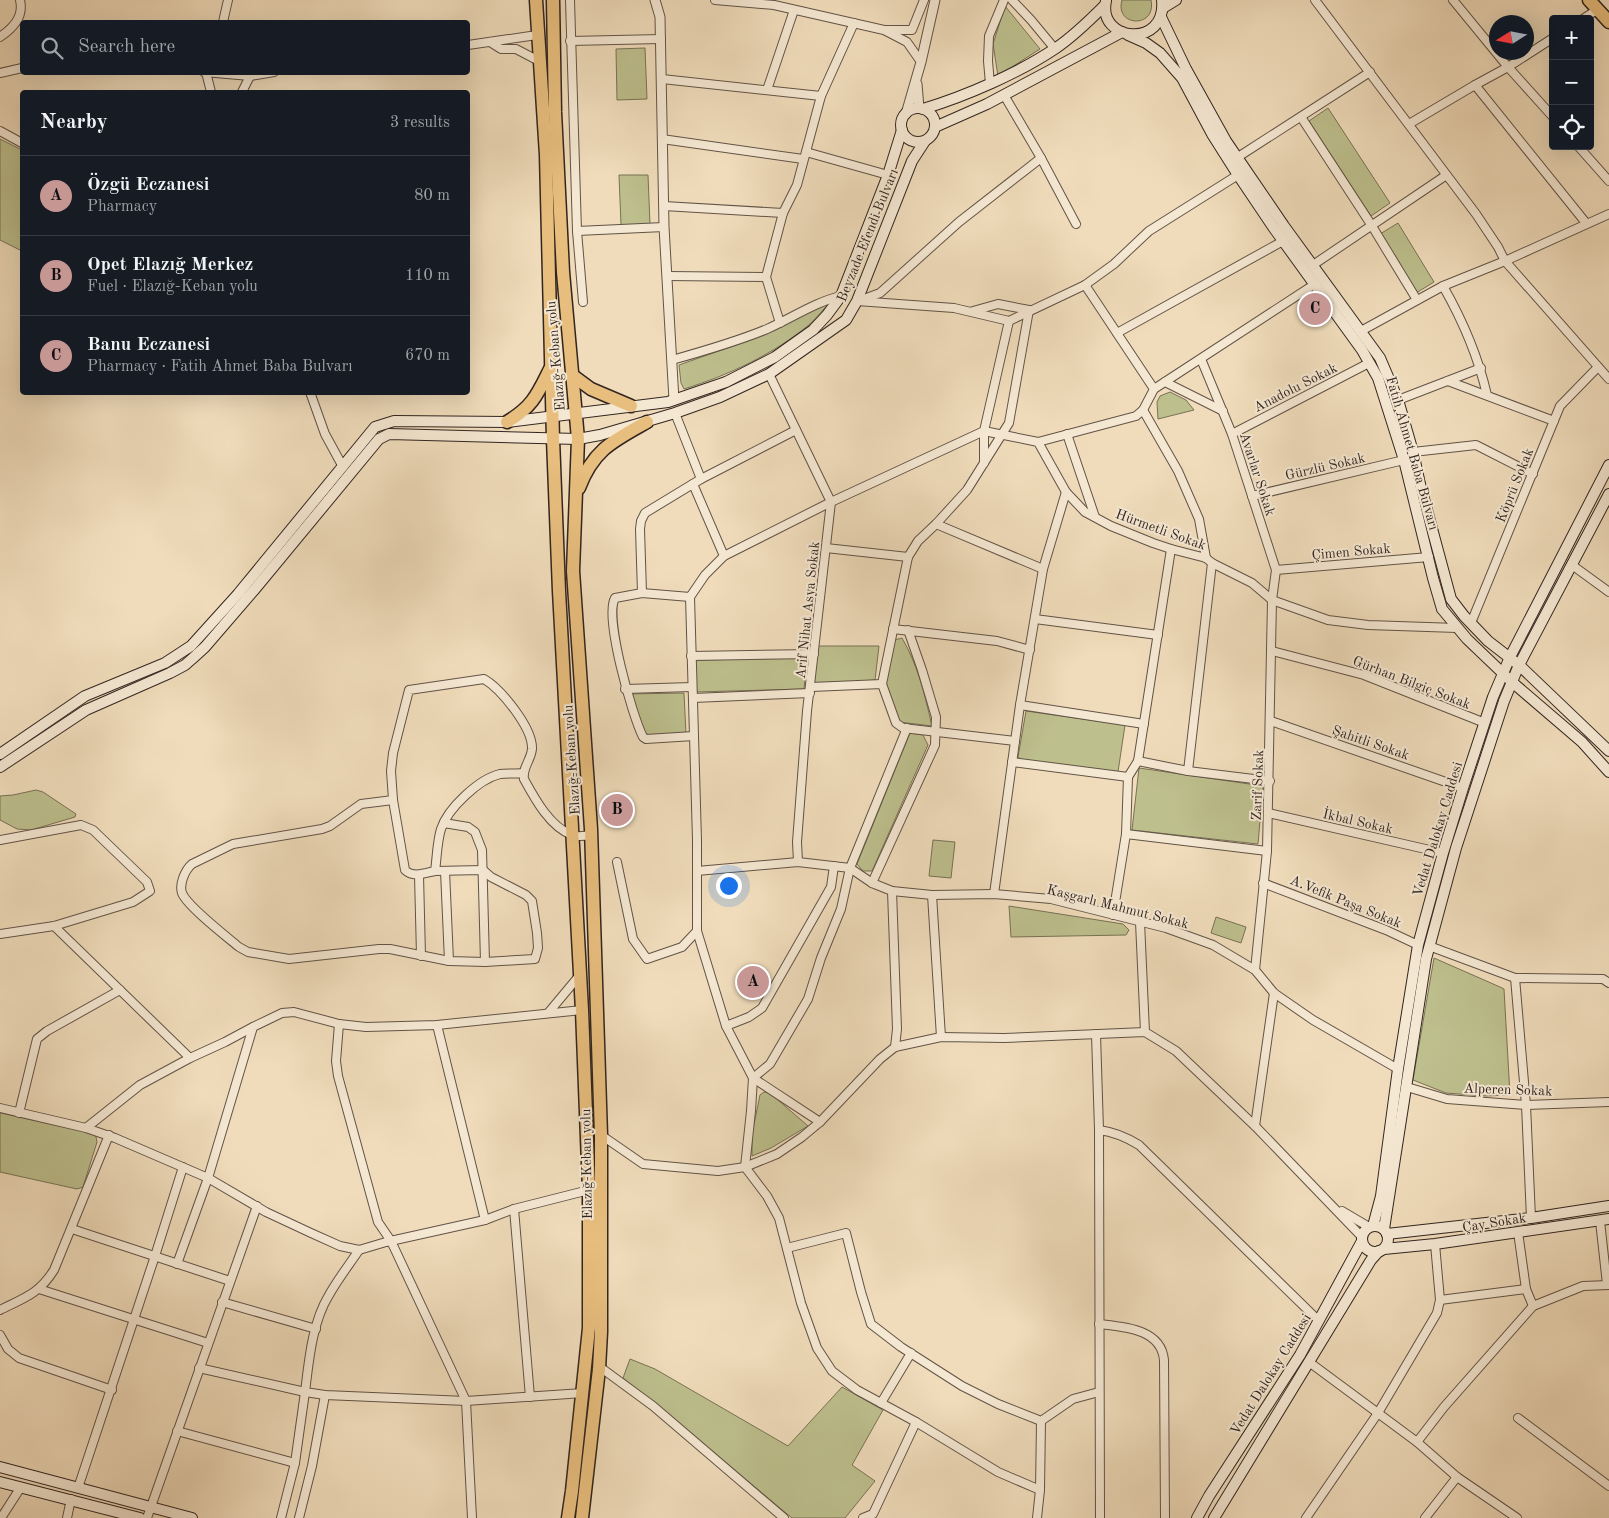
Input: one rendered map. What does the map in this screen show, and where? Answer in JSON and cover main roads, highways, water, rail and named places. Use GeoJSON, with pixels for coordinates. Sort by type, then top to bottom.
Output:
{"type":"FeatureCollection","features":[{"type":"Feature","properties":{"kind":"highway","name":"Elazığ-Keban yolu"},"geometry":{"type":"LineString","coordinates":[[536,0],[546,155],[552,415],[559,591],[582,1010],[589,1190],[589,1328],[568,1518]]}},
{"type":"Feature","properties":{"kind":"highway","name":"Elazığ-Keban yolu"},"geometry":{"type":"LineString","coordinates":[[553,0],[555,112],[561,234],[578,440],[572,571],[591,835],[601,1135],[601,1332],[599,1370],[582,1518]]}},
{"type":"Feature","properties":{"kind":"highway"},"geometry":{"type":"LineString","coordinates":[[1593,5],[1609,22]]}},
{"type":"Feature","properties":{"kind":"highway"},"geometry":{"type":"LineString","coordinates":[[507,422],[526,409],[536,397],[551,367]]}},
{"type":"Feature","properties":{"kind":"highway"},"geometry":{"type":"LineString","coordinates":[[572,375],[591,389],[631,406]]}},
{"type":"Feature","properties":{"kind":"highway"},"geometry":{"type":"LineString","coordinates":[[575,498],[587,468],[602,449],[647,422]]}},
{"type":"Feature","properties":{"kind":"main road"},"geometry":{"type":"LineString","coordinates":[[1106,1],[1107,15],[1111,24],[1125,33],[1138,35],[1148,32],[1156,26],[1162,8],[1176,0]]}},
{"type":"Feature","properties":{"kind":"main road"},"geometry":{"type":"LineString","coordinates":[[921,109],[932,116],[935,127],[932,136],[924,141],[913,142],[904,135],[902,130],[902,121],[906,114],[914,109],[921,109],[945,102],[990,84],[1055,49],[1073,36],[1106,1]]}},
{"type":"Feature","properties":{"kind":"main road","name":"Fatih Ahmet Baba Bulvarı"},"geometry":{"type":"LineString","coordinates":[[1162,8],[1191,77],[1226,141],[1284,226],[1380,358],[1398,400],[1451,599],[1488,641],[1519,665],[1609,751]]}},
{"type":"Feature","properties":{"kind":"main road"},"geometry":{"type":"LineString","coordinates":[[935,127],[1004,95],[1125,33]]}},
{"type":"Feature","properties":{"kind":"main road","name":"Fatih Ahmet Baba Bulvarı"},"geometry":{"type":"LineString","coordinates":[[1125,33],[1146,43],[1160,54],[1182,78],[1212,134],[1238,175],[1315,284],[1378,378],[1404,460],[1442,609],[1457,628],[1512,682],[1582,742],[1609,772]]}},
{"type":"Feature","properties":{"kind":"main road","name":"Beyzade Efendi Bulvarı"},"geometry":{"type":"LineString","coordinates":[[0,754],[86,696],[165,663],[191,646],[238,594],[370,432],[381,424],[406,421],[507,422],[674,400],[726,382],[775,357],[813,330],[827,316],[841,296],[888,175],[902,130]]}},
{"type":"Feature","properties":{"kind":"main road","name":"Beyzade Efendi Bulvarı"},"geometry":{"type":"LineString","coordinates":[[0,767],[86,710],[170,673],[189,661],[204,647],[255,589],[374,445],[385,436],[414,434],[578,440],[675,413],[720,397],[769,374],[846,320],[858,301],[912,161],[924,141]]}},
{"type":"Feature","properties":{"kind":"main road","name":"Vedat Dalokay Caddesi"},"geometry":{"type":"LineString","coordinates":[[1371,1227],[1381,1196],[1398,1069],[1418,945],[1463,788],[1510,657],[1609,465]]}},
{"type":"Feature","properties":{"kind":"main road","name":"Vedat Dalokay Caddesi"},"geometry":{"type":"LineString","coordinates":[[1385,1232],[1412,1042],[1429,946],[1459,839],[1519,665],[1609,494]]}},
{"type":"Feature","properties":{"kind":"main road","name":"Çay Sokak"},"geometry":{"type":"LineString","coordinates":[[1385,1232],[1531,1218],[1609,1206]]}},
{"type":"Feature","properties":{"kind":"main road","name":"Çay Sokak"},"geometry":{"type":"LineString","coordinates":[[1381,1250],[1604,1220]]}},
{"type":"Feature","properties":{"kind":"main road"},"geometry":{"type":"LineString","coordinates":[[1214,1518],[1371,1260],[1381,1250],[1388,1242],[1385,1232],[1377,1226],[1371,1227],[1366,1230],[1362,1239],[1370,1251],[1381,1250]]}},
{"type":"Feature","properties":{"kind":"main road","name":"Vedat Dalokay Caddesi"},"geometry":{"type":"LineString","coordinates":[[1197,1518],[1209,1496],[1300,1355],[1362,1239]]}},
{"type":"Feature","properties":{"kind":"main road"},"geometry":{"type":"LineString","coordinates":[[0,1467],[192,1518]]}},
{"type":"Feature","properties":{"kind":"main road"},"geometry":{"type":"LineString","coordinates":[[0,1482],[140,1518]]}},
{"type":"Feature","properties":{"kind":"place","name":"Banu Eczanesi"},"geometry":{"type":"Point","coordinates":[1315,309]}},
{"type":"Feature","properties":{"kind":"place","name":"Opet Elazığ Merkez"},"geometry":{"type":"Point","coordinates":[617,810]}},
{"type":"Feature","properties":{"kind":"place","name":"Özgü Eczanesi"},"geometry":{"type":"Point","coordinates":[753,982]}}]}
